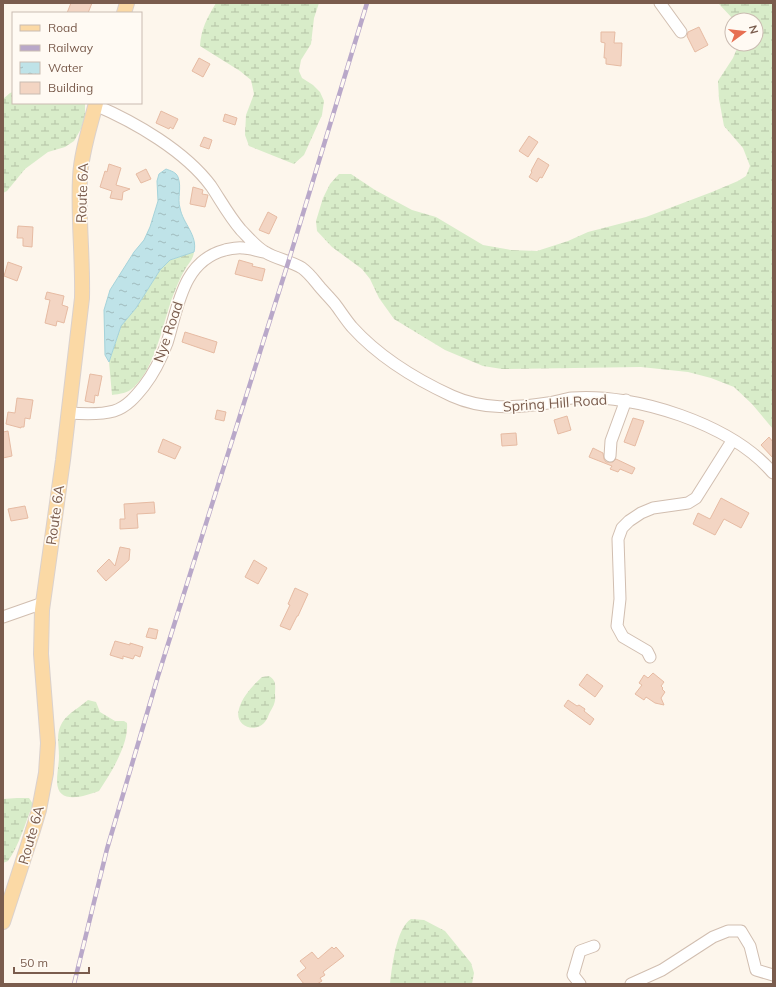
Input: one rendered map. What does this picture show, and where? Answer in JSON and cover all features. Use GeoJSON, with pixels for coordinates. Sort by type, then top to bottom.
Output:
{"type":"FeatureCollection","features":[{"type":"Feature","properties":{"kind":"main road","name":"Route 6A"},"geometry":{"type":"LineString","coordinates":[[3,922],[39,810],[46,773],[48,743],[41,654],[43,603],[69,413],[82,298],[83,278],[79,201],[80,176],[85,146],[95,104]]}},
{"type":"Feature","properties":{"kind":"street"},"geometry":{"type":"LineString","coordinates":[[660,3],[682,32]]}},
{"type":"Feature","properties":{"kind":"street","name":"Spring Hill Road"},"geometry":{"type":"LineString","coordinates":[[95,104],[116,114],[170,146],[210,185],[240,229],[264,252],[302,268],[310,275],[335,305],[350,326],[371,346],[398,367],[414,377],[454,397],[478,404],[496,407],[512,408],[578,398],[613,398],[654,407],[688,418],[744,447],[773,473]]}},
{"type":"Feature","properties":{"kind":"street","name":"Nye Road"},"geometry":{"type":"LineString","coordinates":[[69,413],[85,414],[114,411],[126,406],[137,394],[156,369],[166,345],[181,295],[188,278],[196,266],[217,252],[230,249],[242,248],[264,252]]}},
{"type":"Feature","properties":{"kind":"street"},"geometry":{"type":"LineString","coordinates":[[610,456],[611,441],[626,400]]}},
{"type":"Feature","properties":{"kind":"street"},"geometry":{"type":"LineString","coordinates":[[650,657],[647,651],[622,636],[617,626],[620,599],[618,539],[622,528],[641,513],[653,508],[688,502],[696,498],[732,441]]}},
{"type":"Feature","properties":{"kind":"street"},"geometry":{"type":"LineString","coordinates":[[3,617],[43,603]]}},
{"type":"Feature","properties":{"kind":"street"},"geometry":{"type":"LineString","coordinates":[[631,984],[662,970],[713,937],[728,931],[740,931],[750,946],[756,970],[773,975]]}},
{"type":"Feature","properties":{"kind":"street"},"geometry":{"type":"LineString","coordinates":[[580,984],[573,975],[580,951],[594,946]]}},
{"type":"Feature","properties":{"kind":"green space"},"geometry":{"type":"Polygon","coordinates":[[[216,3],[319,3],[314,18],[311,44],[301,60],[299,71],[302,78],[313,85],[320,92],[324,101],[322,115],[304,155],[294,164],[249,146],[245,135],[246,115],[254,94],[251,80],[240,71],[200,46],[205,24],[216,3]]]}},
{"type":"Feature","properties":{"kind":"green space"},"geometry":{"type":"Polygon","coordinates":[[[718,3],[773,3],[773,429],[752,404],[734,387],[711,378],[688,372],[641,367],[502,369],[483,366],[445,350],[394,319],[379,298],[370,279],[362,269],[332,247],[317,231],[316,221],[323,198],[330,184],[339,174],[351,174],[375,190],[412,210],[436,217],[483,245],[511,250],[537,251],[568,241],[588,232],[646,217],[738,181],[746,176],[750,166],[743,148],[724,126],[719,99],[718,81],[736,52],[764,52],[764,12],[726,12],[718,3]]]}},
{"type":"Feature","properties":{"kind":"green space"},"geometry":{"type":"Polygon","coordinates":[[[12,92],[12,104],[85,104],[85,116],[81,129],[74,141],[65,147],[48,152],[25,169],[7,191],[3,193],[3,99],[12,92]]]}},
{"type":"Feature","properties":{"kind":"green space"},"geometry":{"type":"Polygon","coordinates":[[[194,252],[174,293],[158,343],[148,368],[142,378],[132,389],[124,393],[112,395],[109,362],[121,326],[136,308],[160,270],[170,260],[194,252]]]}},
{"type":"Feature","properties":{"kind":"green space"},"geometry":{"type":"Polygon","coordinates":[[[269,676],[275,684],[275,700],[273,706],[264,723],[255,728],[250,728],[239,719],[238,715],[240,705],[248,692],[262,677],[269,676]]]}},
{"type":"Feature","properties":{"kind":"green space"},"geometry":{"type":"Polygon","coordinates":[[[88,700],[96,702],[100,712],[115,721],[124,721],[127,723],[127,731],[122,749],[114,767],[99,791],[80,797],[67,796],[62,794],[58,789],[58,733],[61,724],[66,718],[88,700]]]}},
{"type":"Feature","properties":{"kind":"green space"},"geometry":{"type":"Polygon","coordinates":[[[29,798],[33,804],[16,848],[8,861],[3,863],[3,799],[29,798]]]}},
{"type":"Feature","properties":{"kind":"green space"},"geometry":{"type":"Polygon","coordinates":[[[411,919],[424,920],[445,931],[471,963],[474,973],[472,984],[390,984],[398,939],[406,924],[411,919]]]}},
{"type":"Feature","properties":{"kind":"water"},"geometry":{"type":"Polygon","coordinates":[[[166,169],[175,173],[178,177],[180,185],[180,208],[194,240],[194,252],[170,260],[160,270],[136,308],[121,326],[109,362],[105,355],[104,310],[110,290],[134,252],[144,240],[150,227],[158,201],[157,181],[159,174],[166,169]]]}},
{"type":"Feature","properties":{"kind":"building"},"geometry":{"type":"Polygon","coordinates":[[[71,3],[92,3],[88,12],[67,12],[71,3]]]}},
{"type":"Feature","properties":{"kind":"building"},"geometry":{"type":"Polygon","coordinates":[[[699,27],[708,45],[695,52],[687,36],[688,32],[699,27]]]}},
{"type":"Feature","properties":{"kind":"building"},"geometry":{"type":"Polygon","coordinates":[[[601,32],[615,32],[614,43],[622,43],[621,66],[606,64],[606,58],[604,58],[605,43],[601,42],[601,32]]]}},
{"type":"Feature","properties":{"kind":"building"},"geometry":{"type":"Polygon","coordinates":[[[199,58],[210,64],[203,77],[192,71],[199,58]]]}},
{"type":"Feature","properties":{"kind":"building"},"geometry":{"type":"Polygon","coordinates":[[[161,111],[178,119],[173,129],[170,127],[169,129],[156,123],[161,111]]]}},
{"type":"Feature","properties":{"kind":"building"},"geometry":{"type":"Polygon","coordinates":[[[225,114],[237,118],[235,125],[223,121],[225,114]]]}},
{"type":"Feature","properties":{"kind":"building"},"geometry":{"type":"Polygon","coordinates":[[[529,136],[538,142],[528,157],[519,151],[529,136]]]}},
{"type":"Feature","properties":{"kind":"building"},"geometry":{"type":"Polygon","coordinates":[[[204,137],[212,140],[209,149],[200,146],[204,137]]]}},
{"type":"Feature","properties":{"kind":"building"},"geometry":{"type":"Polygon","coordinates":[[[538,158],[549,165],[542,178],[540,177],[537,182],[529,177],[538,158]]]}},
{"type":"Feature","properties":{"kind":"building"},"geometry":{"type":"Polygon","coordinates":[[[109,164],[121,168],[116,185],[130,189],[123,192],[122,200],[110,198],[112,191],[100,187],[109,164]]]}},
{"type":"Feature","properties":{"kind":"building"},"geometry":{"type":"Polygon","coordinates":[[[146,169],[151,179],[141,183],[136,174],[146,169]]]}},
{"type":"Feature","properties":{"kind":"building"},"geometry":{"type":"Polygon","coordinates":[[[193,187],[203,190],[202,194],[208,195],[205,207],[190,204],[193,187]]]}},
{"type":"Feature","properties":{"kind":"building"},"geometry":{"type":"Polygon","coordinates":[[[268,212],[277,217],[269,234],[259,230],[268,212]]]}},
{"type":"Feature","properties":{"kind":"building"},"geometry":{"type":"Polygon","coordinates":[[[18,226],[33,227],[32,247],[23,246],[23,238],[17,238],[18,226]]]}},
{"type":"Feature","properties":{"kind":"building"},"geometry":{"type":"Polygon","coordinates":[[[239,260],[253,264],[252,266],[265,269],[262,281],[235,274],[239,260]]]}},
{"type":"Feature","properties":{"kind":"building"},"geometry":{"type":"Polygon","coordinates":[[[8,262],[22,267],[17,281],[4,276],[8,262]]]}},
{"type":"Feature","properties":{"kind":"building"},"geometry":{"type":"Polygon","coordinates":[[[47,292],[64,296],[62,305],[68,307],[64,323],[57,321],[56,326],[45,323],[50,300],[45,299],[47,292]]]}},
{"type":"Feature","properties":{"kind":"building"},"geometry":{"type":"Polygon","coordinates":[[[185,332],[217,342],[214,353],[182,342],[185,332]]]}},
{"type":"Feature","properties":{"kind":"building"},"geometry":{"type":"Polygon","coordinates":[[[90,374],[102,376],[98,396],[95,395],[94,403],[85,401],[90,374]]]}},
{"type":"Feature","properties":{"kind":"building"},"geometry":{"type":"Polygon","coordinates":[[[17,398],[33,400],[30,419],[25,418],[24,427],[21,428],[6,424],[8,412],[15,413],[17,398]]]}},
{"type":"Feature","properties":{"kind":"building"},"geometry":{"type":"Polygon","coordinates":[[[217,410],[226,412],[224,421],[215,419],[217,410]]]}},
{"type":"Feature","properties":{"kind":"building"},"geometry":{"type":"Polygon","coordinates":[[[567,416],[571,430],[558,434],[554,420],[567,416]]]}},
{"type":"Feature","properties":{"kind":"building"},"geometry":{"type":"Polygon","coordinates":[[[633,418],[644,421],[635,446],[624,442],[633,418]]]}},
{"type":"Feature","properties":{"kind":"building"},"geometry":{"type":"Polygon","coordinates":[[[8,431],[12,456],[3,458],[3,432],[8,431]]]}},
{"type":"Feature","properties":{"kind":"building"},"geometry":{"type":"Polygon","coordinates":[[[516,433],[517,445],[502,446],[501,434],[516,433]]]}},
{"type":"Feature","properties":{"kind":"building"},"geometry":{"type":"Polygon","coordinates":[[[769,437],[773,442],[773,458],[761,445],[769,437]]]}},
{"type":"Feature","properties":{"kind":"building"},"geometry":{"type":"Polygon","coordinates":[[[163,439],[181,447],[175,459],[158,452],[163,439]]]}},
{"type":"Feature","properties":{"kind":"building"},"geometry":{"type":"Polygon","coordinates":[[[593,448],[603,453],[606,462],[613,462],[616,459],[635,468],[632,474],[620,469],[618,472],[610,469],[612,466],[589,457],[593,448]]]}},
{"type":"Feature","properties":{"kind":"building"},"geometry":{"type":"Polygon","coordinates":[[[721,498],[749,513],[741,528],[724,519],[715,535],[693,524],[698,513],[710,519],[721,498]]]}},
{"type":"Feature","properties":{"kind":"building"},"geometry":{"type":"Polygon","coordinates":[[[154,502],[155,513],[137,514],[138,528],[120,529],[120,519],[125,519],[124,504],[154,502]]]}},
{"type":"Feature","properties":{"kind":"building"},"geometry":{"type":"Polygon","coordinates":[[[25,506],[28,518],[11,521],[8,509],[25,506]]]}},
{"type":"Feature","properties":{"kind":"building"},"geometry":{"type":"Polygon","coordinates":[[[120,547],[130,549],[129,560],[106,581],[97,571],[109,559],[115,566],[120,547]]]}},
{"type":"Feature","properties":{"kind":"building"},"geometry":{"type":"Polygon","coordinates":[[[254,560],[267,568],[258,584],[245,577],[254,560]]]}},
{"type":"Feature","properties":{"kind":"building"},"geometry":{"type":"Polygon","coordinates":[[[295,588],[308,594],[290,630],[280,626],[290,605],[288,604],[295,588]]]}},
{"type":"Feature","properties":{"kind":"building"},"geometry":{"type":"Polygon","coordinates":[[[149,628],[158,630],[156,639],[146,637],[149,628]]]}},
{"type":"Feature","properties":{"kind":"building"},"geometry":{"type":"Polygon","coordinates":[[[115,641],[143,647],[140,657],[135,655],[133,659],[123,656],[123,659],[110,655],[115,641]]]}},
{"type":"Feature","properties":{"kind":"building"},"geometry":{"type":"Polygon","coordinates":[[[653,673],[664,682],[661,686],[665,692],[661,698],[664,705],[655,703],[646,697],[644,700],[635,694],[642,685],[639,683],[644,675],[648,678],[653,673]]]}},
{"type":"Feature","properties":{"kind":"building"},"geometry":{"type":"Polygon","coordinates":[[[587,674],[603,686],[595,697],[579,685],[587,674]]]}},
{"type":"Feature","properties":{"kind":"building"},"geometry":{"type":"Polygon","coordinates":[[[568,700],[585,709],[584,711],[594,719],[590,725],[564,706],[568,700]]]}},
{"type":"Feature","properties":{"kind":"building"},"geometry":{"type":"Polygon","coordinates":[[[332,947],[334,949],[336,947],[344,956],[323,972],[325,975],[320,978],[322,981],[317,984],[304,984],[297,975],[306,968],[300,961],[312,952],[318,959],[332,947]]]}},
{"type":"Feature","properties":{"kind":"railway"},"geometry":{"type":"LineString","coordinates":[[74,984],[107,849],[158,676],[288,263],[367,3]]}}]}
